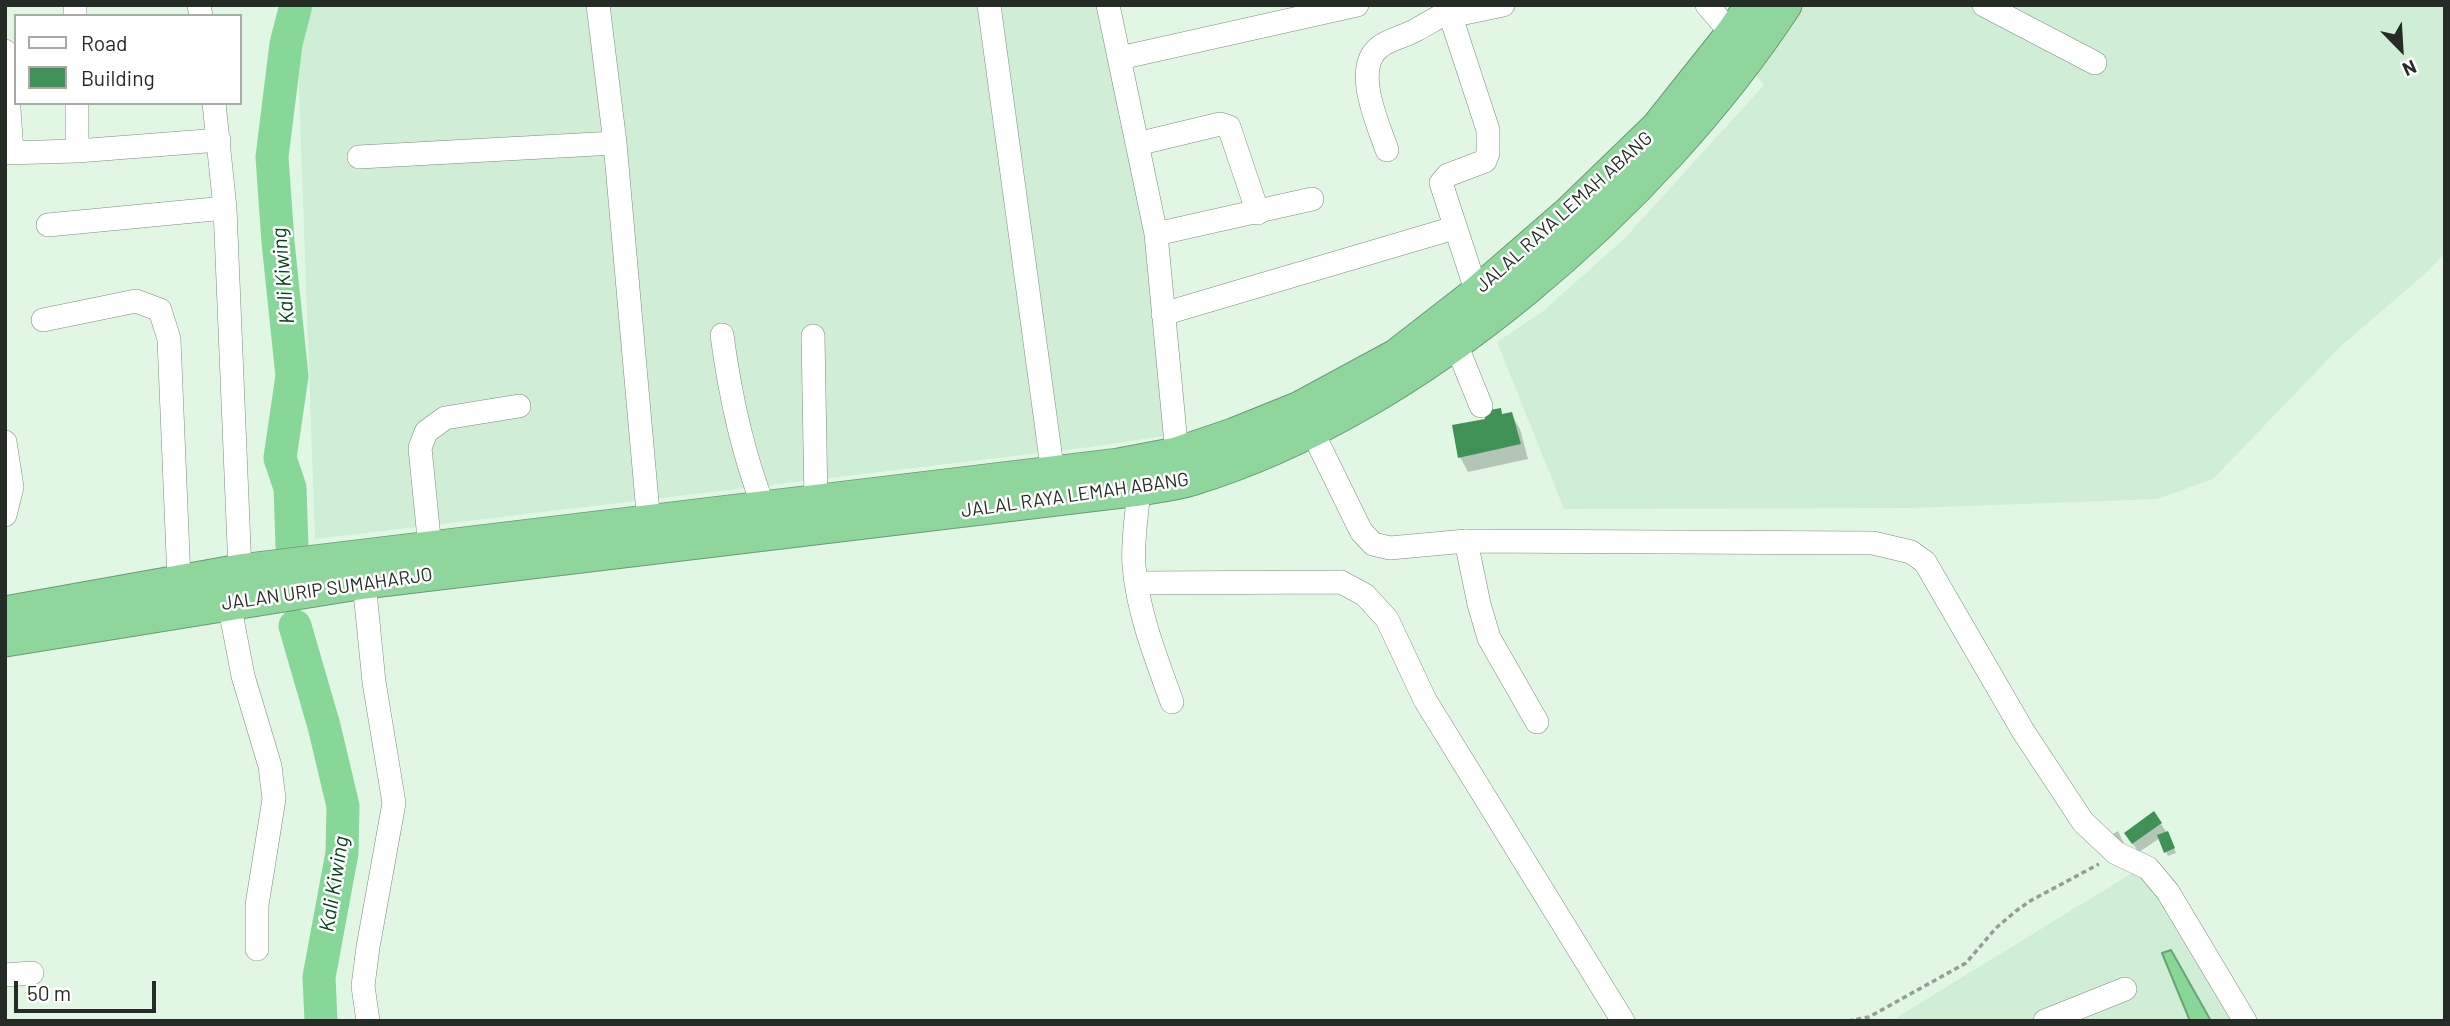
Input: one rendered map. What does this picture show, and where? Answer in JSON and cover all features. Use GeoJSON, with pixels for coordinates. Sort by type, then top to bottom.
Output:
{"type":"FeatureCollection","features":[{"type":"Feature","properties":{"kind":"highway","name":"JALAL RAYA LEMAH ABANG"},"geometry":{"type":"LineString","coordinates":[[650,534],[764,508],[1053,474],[1177,454],[1233,435],[1312,402],[1396,356],[1477,293],[1568,214],[1658,127],[1752,5]]}},
{"type":"Feature","properties":{"kind":"highway","name":"JALAL RAYA LEMAH ABANG"},"geometry":{"type":"LineString","coordinates":[[650,534],[1139,489],[1189,480],[1248,459],[1312,431],[1411,374],[1492,315],[1581,241],[1683,139],[1764,38],[1786,5]]}},
{"type":"Feature","properties":{"kind":"highway","name":"JALAN URIP SUMAHARJO"},"geometry":{"type":"LineString","coordinates":[[5,613],[240,571],[430,548],[650,534]]}},
{"type":"Feature","properties":{"kind":"highway","name":"JALAN URIP SUMAHARJO"},"geometry":{"type":"LineString","coordinates":[[5,640],[650,534]]}},
{"type":"Feature","properties":{"kind":"street"},"geometry":{"type":"LineString","coordinates":[[598,5],[615,143],[650,534]]}},
{"type":"Feature","properties":{"kind":"street"},"geometry":{"type":"LineString","coordinates":[[989,5],[1053,474]]}},
{"type":"Feature","properties":{"kind":"street"},"geometry":{"type":"LineString","coordinates":[[1108,5],[1156,234],[1177,454]]}},
{"type":"Feature","properties":{"kind":"street"},"geometry":{"type":"LineString","coordinates":[[1120,58],[1357,5]]}},
{"type":"Feature","properties":{"kind":"street"},"geometry":{"type":"LineString","coordinates":[[1448,8],[1460,14],[1503,5]]}},
{"type":"Feature","properties":{"kind":"street"},"geometry":{"type":"LineString","coordinates":[[1707,5],[1732,34]]}},
{"type":"Feature","properties":{"kind":"street"},"geometry":{"type":"LineString","coordinates":[[1984,5],[2095,63]]}},
{"type":"Feature","properties":{"kind":"street"},"geometry":{"type":"LineString","coordinates":[[1387,150],[1368,92],[1366,74],[1373,54],[1379,47],[1417,30],[1448,8]]}},
{"type":"Feature","properties":{"kind":"street"},"geometry":{"type":"LineString","coordinates":[[1448,8],[1488,130],[1488,153],[1485,161],[1448,175],[1441,183],[1477,293]]}},
{"type":"Feature","properties":{"kind":"street"},"geometry":{"type":"LineString","coordinates":[[5,51],[9,152],[77,151],[219,140]]}},
{"type":"Feature","properties":{"kind":"street"},"geometry":{"type":"LineString","coordinates":[[77,105],[77,151]]}},
{"type":"Feature","properties":{"kind":"street"},"geometry":{"type":"LineString","coordinates":[[214,105],[225,208],[240,571]]}},
{"type":"Feature","properties":{"kind":"street"},"geometry":{"type":"LineString","coordinates":[[1137,144],[1220,124],[1226,125],[1229,127],[1258,213]]}},
{"type":"Feature","properties":{"kind":"street"},"geometry":{"type":"LineString","coordinates":[[359,157],[615,143]]}},
{"type":"Feature","properties":{"kind":"street"},"geometry":{"type":"LineString","coordinates":[[1156,234],[1312,199]]}},
{"type":"Feature","properties":{"kind":"street"},"geometry":{"type":"LineString","coordinates":[[48,225],[225,208]]}},
{"type":"Feature","properties":{"kind":"street"},"geometry":{"type":"LineString","coordinates":[[1163,314],[1454,228]]}},
{"type":"Feature","properties":{"kind":"street"},"geometry":{"type":"LineString","coordinates":[[43,320],[136,301],[160,310],[169,339],[179,580]]}},
{"type":"Feature","properties":{"kind":"street"},"geometry":{"type":"LineString","coordinates":[[722,335],[741,442],[764,508]]}},
{"type":"Feature","properties":{"kind":"street"},"geometry":{"type":"LineString","coordinates":[[813,336],[816,502]]}},
{"type":"Feature","properties":{"kind":"street"},"geometry":{"type":"LineString","coordinates":[[1455,342],[1481,406]]}},
{"type":"Feature","properties":{"kind":"street"},"geometry":{"type":"LineString","coordinates":[[430,548],[420,448],[426,432],[445,418],[519,406]]}},
{"type":"Feature","properties":{"kind":"street"},"geometry":{"type":"LineString","coordinates":[[1312,431],[1361,531],[1373,544],[1390,548],[1466,541],[1873,543],[1912,552],[1925,562],[2023,731],[2083,822],[2116,853],[2148,868],[2168,892],[2245,1021]]}},
{"type":"Feature","properties":{"kind":"street"},"geometry":{"type":"LineString","coordinates":[[5,442],[12,487],[5,515]]}},
{"type":"Feature","properties":{"kind":"street"},"geometry":{"type":"LineString","coordinates":[[1139,489],[1133,562],[1136,583],[1145,624],[1172,702]]}},
{"type":"Feature","properties":{"kind":"street"},"geometry":{"type":"LineString","coordinates":[[1466,541],[1489,638],[1536,722]]}},
{"type":"Feature","properties":{"kind":"street"},"geometry":{"type":"LineString","coordinates":[[364,582],[374,682],[394,803],[363,986],[368,1021]]}},
{"type":"Feature","properties":{"kind":"street"},"geometry":{"type":"LineString","coordinates":[[1136,583],[1341,582],[1365,595],[1387,619],[1425,701],[1623,1021]]}},
{"type":"Feature","properties":{"kind":"street"},"geometry":{"type":"LineString","coordinates":[[229,603],[243,676],[270,766],[274,799],[257,905],[257,949]]}},
{"type":"Feature","properties":{"kind":"street"},"geometry":{"type":"LineString","coordinates":[[5,975],[32,973]]}},
{"type":"Feature","properties":{"kind":"street"},"geometry":{"type":"LineString","coordinates":[[2045,1021],[2126,989]]}},
{"type":"Feature","properties":{"kind":"path"},"geometry":{"type":"LineString","coordinates":[[1848,1021],[1869,1017],[1966,963],[1997,928],[2030,901],[2116,853]]}},
{"type":"Feature","properties":{"kind":"shaded area"},"geometry":{"type":"Polygon","coordinates":[[[296,5],[1110,5],[1178,434],[1090,447],[315,539],[296,5]]]}},
{"type":"Feature","properties":{"kind":"shaded area"},"geometry":{"type":"Polygon","coordinates":[[[1736,5],[2445,5],[2445,253],[2340,347],[2213,479],[2157,499],[1913,508],[1564,509],[1497,342],[1542,312],[1624,239],[1764,85],[1716,28],[1736,5]]]}},
{"type":"Feature","properties":{"kind":"shaded area"},"geometry":{"type":"Polygon","coordinates":[[[2137,870],[2151,881],[2231,1021],[1891,1021],[2137,870]]]}},
{"type":"Feature","properties":{"kind":"shaded area"},"geometry":{"type":"Polygon","coordinates":[[[2171,950],[2211,1021],[2190,1021],[2162,953],[2171,950]]]}},
{"type":"Feature","properties":{"kind":"building"},"geometry":{"type":"Polygon","coordinates":[[[1501,408],[1502,414],[1512,412],[1521,444],[1458,458],[1452,425],[1485,419],[1484,411],[1501,408]]]}},
{"type":"Feature","properties":{"kind":"building"},"geometry":{"type":"Polygon","coordinates":[[[2154,811],[2162,823],[2132,844],[2124,833],[2154,811]]]}},
{"type":"Feature","properties":{"kind":"building"},"geometry":{"type":"Polygon","coordinates":[[[2168,831],[2175,848],[2164,853],[2157,835],[2168,831]]]}},
{"type":"Feature","properties":{"kind":"waterway","name":"Kali Kiwing"},"geometry":{"type":"LineString","coordinates":[[292,546],[290,488],[280,458],[292,376],[272,157],[286,44],[296,5]]}},
{"type":"Feature","properties":{"kind":"waterway","name":"Kali Kiwing"},"geometry":{"type":"LineString","coordinates":[[295,626],[324,726],[343,806],[342,853],[319,977],[321,1021]]}}]}
